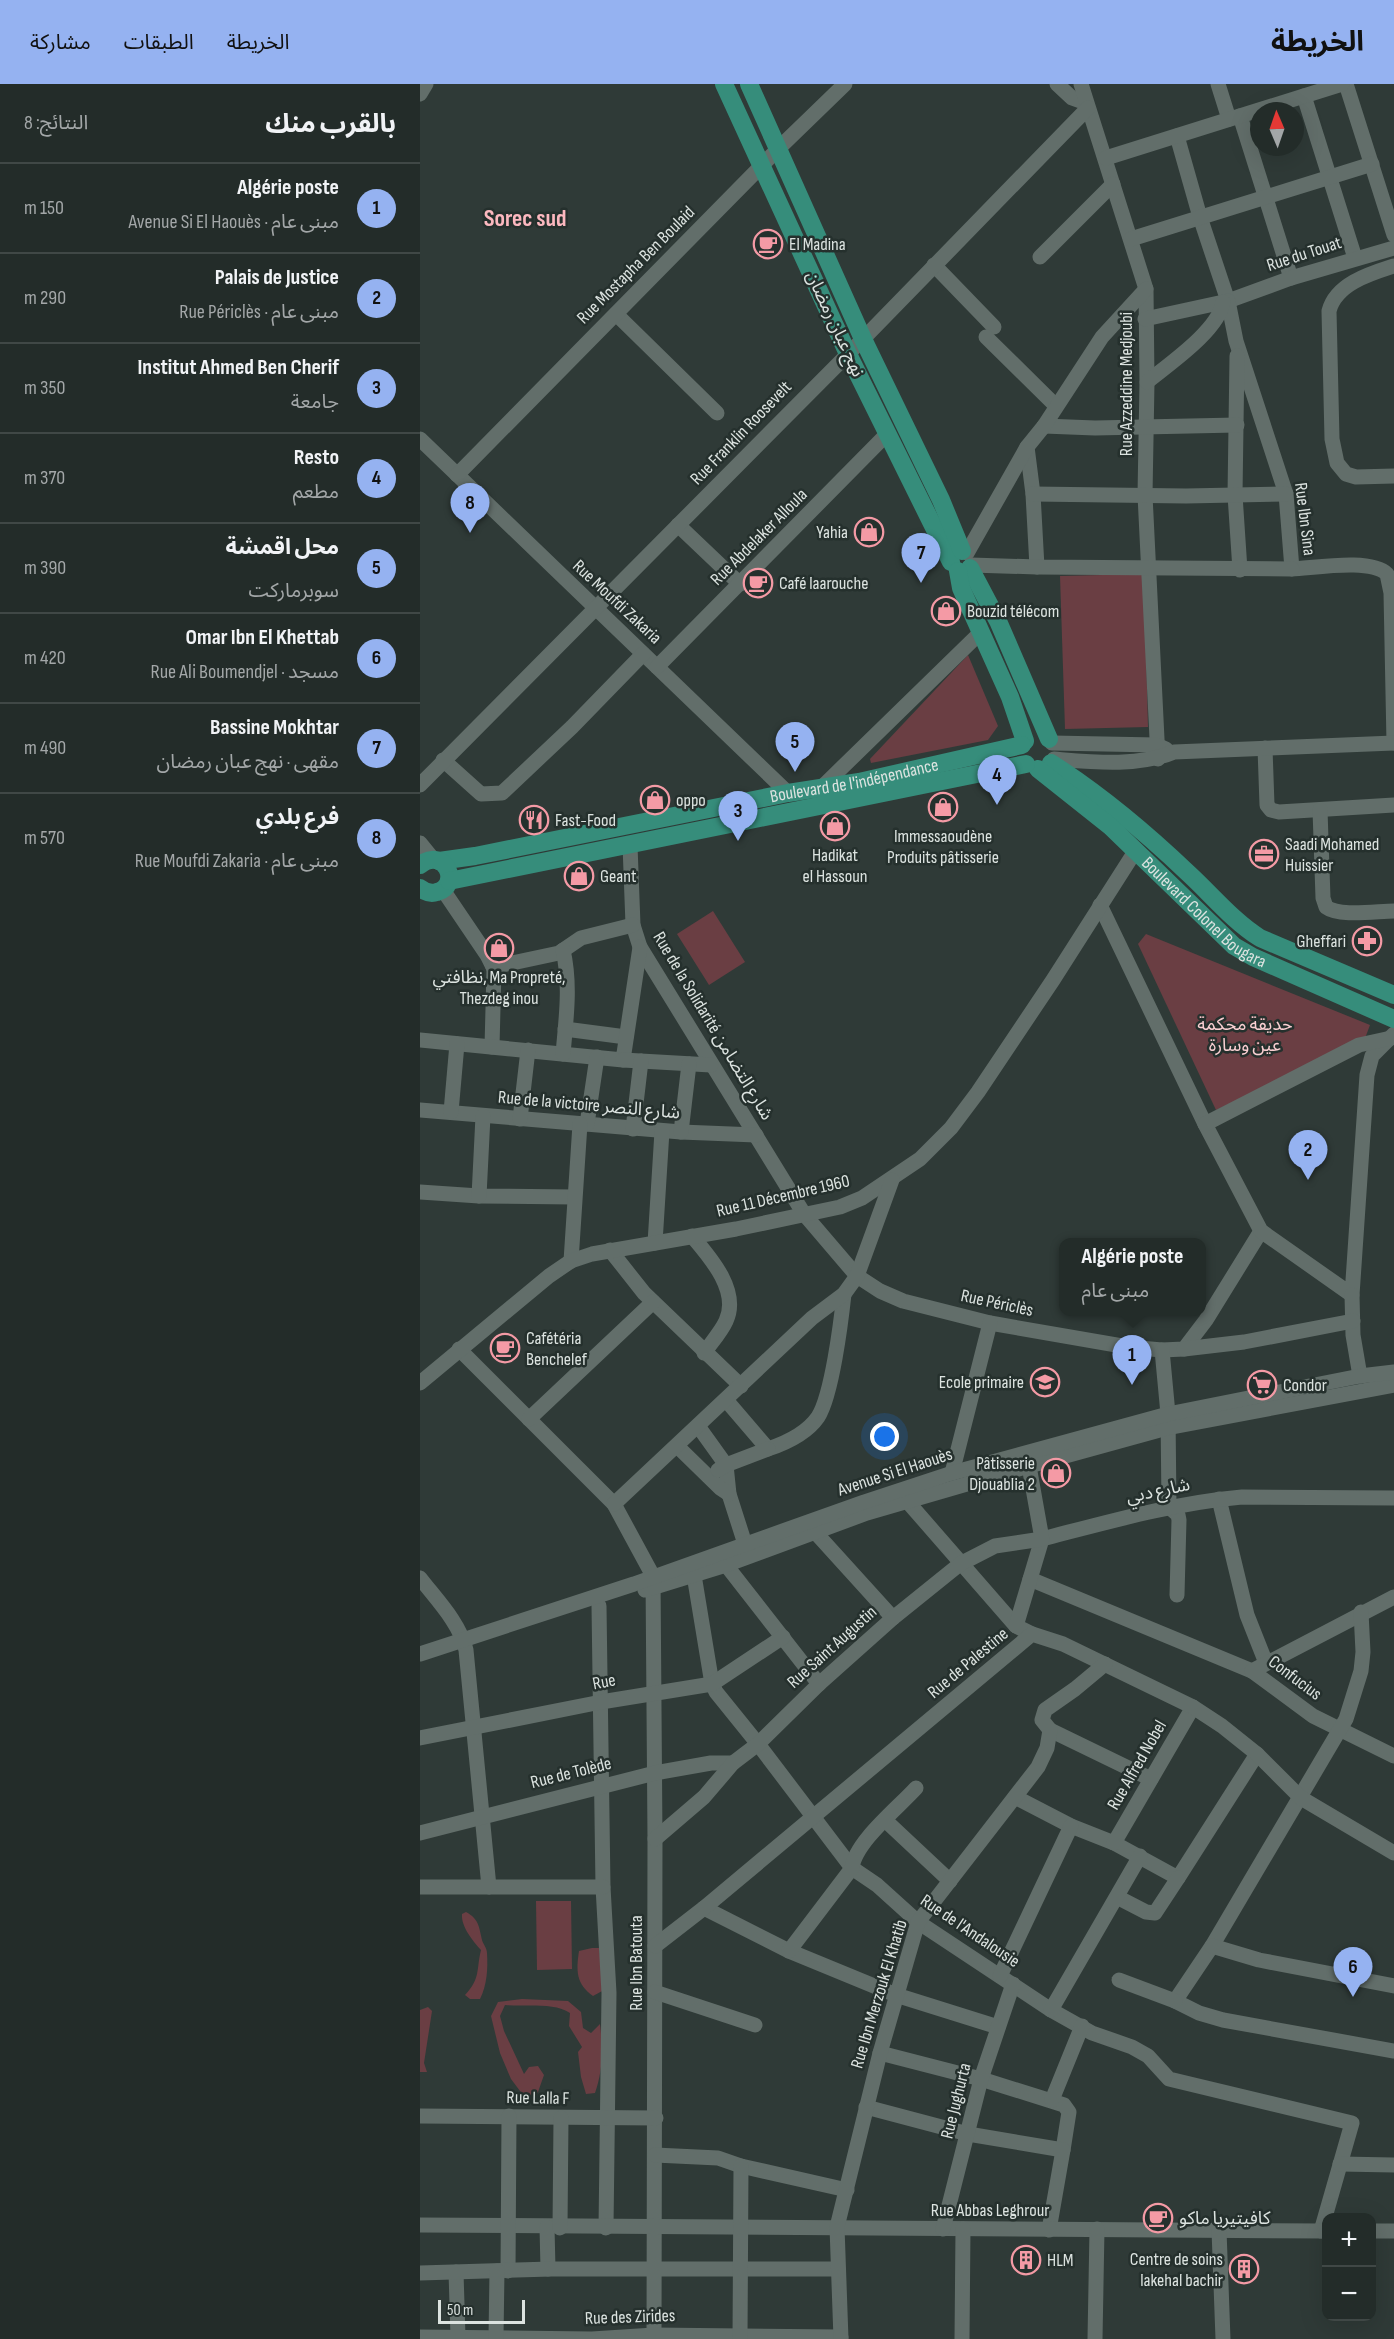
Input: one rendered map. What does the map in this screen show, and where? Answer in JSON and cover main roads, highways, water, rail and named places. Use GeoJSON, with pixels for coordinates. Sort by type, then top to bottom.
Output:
{"type":"FeatureCollection","features":[{"type":"Feature","properties":{"kind":"main road","name":"نهج عبان رمضان"},"geometry":{"type":"LineString","coordinates":[[724,84],[887,434],[998,621],[1040,753]]}},
{"type":"Feature","properties":{"kind":"main road","name":"نهج عبان رمضان"},"geometry":{"type":"LineString","coordinates":[[748,84],[863,339],[941,500],[963,562],[961,588],[1010,697],[1040,753]]}},
{"type":"Feature","properties":{"kind":"main road","name":"Boulevard de l'indépendance"},"geometry":{"type":"LineString","coordinates":[[431,862],[475,856],[788,793],[1040,753]]}},
{"type":"Feature","properties":{"kind":"main road","name":"Boulevard de l'indépendance"},"geometry":{"type":"LineString","coordinates":[[433,891],[1040,753]]}},
{"type":"Feature","properties":{"kind":"main road","name":"Boulevard Colonel Bougara"},"geometry":{"type":"LineString","coordinates":[[1040,753],[1234,946],[1253,957],[1394,1019]]}},
{"type":"Feature","properties":{"kind":"main road"},"geometry":{"type":"LineString","coordinates":[[1040,753],[1130,820],[1211,893],[1244,928],[1260,938],[1394,995]]}},
{"type":"Feature","properties":{"kind":"main road"},"geometry":{"type":"LineString","coordinates":[[762,798],[764,817]]}},
{"type":"Feature","properties":{"kind":"main road"},"geometry":{"type":"LineString","coordinates":[[431,862],[447,867],[433,891]]}},
{"type":"Feature","properties":{"kind":"place","name":"El Madina"},"geometry":{"type":"Point","coordinates":[768,244]}},
{"type":"Feature","properties":{"kind":"place","name":"Yahia"},"geometry":{"type":"Point","coordinates":[869,532]}},
{"type":"Feature","properties":{"kind":"place","name":"فرع بلدي"},"geometry":{"type":"Point","coordinates":[470,533]}},
{"type":"Feature","properties":{"kind":"place","name":"Café laarouche"},"geometry":{"type":"Point","coordinates":[758,583]}},
{"type":"Feature","properties":{"kind":"place","name":"Bassine Mokhtar"},"geometry":{"type":"Point","coordinates":[921,583]}},
{"type":"Feature","properties":{"kind":"place","name":"Bouzid télécom"},"geometry":{"type":"Point","coordinates":[946,611]}},
{"type":"Feature","properties":{"kind":"place","name":"محل اقمشة"},"geometry":{"type":"Point","coordinates":[795,772]}},
{"type":"Feature","properties":{"kind":"place","name":"oppo"},"geometry":{"type":"Point","coordinates":[655,800]}},
{"type":"Feature","properties":{"kind":"place","name":"Resto"},"geometry":{"type":"Point","coordinates":[997,805]}},
{"type":"Feature","properties":{"kind":"place","name":"Immessaoudène Produits pâtisserie"},"geometry":{"type":"Point","coordinates":[943,807]}},
{"type":"Feature","properties":{"kind":"place","name":"Fast-Food"},"geometry":{"type":"Point","coordinates":[534,820]}},
{"type":"Feature","properties":{"kind":"place","name":"Hadikat el Hassoun"},"geometry":{"type":"Point","coordinates":[835,826]}},
{"type":"Feature","properties":{"kind":"place","name":"Institut Ahmed Ben Cherif"},"geometry":{"type":"Point","coordinates":[738,841]}},
{"type":"Feature","properties":{"kind":"place","name":"Saadi Mohamed Huissier"},"geometry":{"type":"Point","coordinates":[1264,854]}},
{"type":"Feature","properties":{"kind":"place","name":"Geant"},"geometry":{"type":"Point","coordinates":[579,876]}},
{"type":"Feature","properties":{"kind":"place","name":"Gheffari"},"geometry":{"type":"Point","coordinates":[1367,941]}},
{"type":"Feature","properties":{"kind":"place","name":"نظافتي, Ma Propreté, Thezdeg inou"},"geometry":{"type":"Point","coordinates":[499,948]}},
{"type":"Feature","properties":{"kind":"place","name":"Palais de Justice"},"geometry":{"type":"Point","coordinates":[1308,1180]}},
{"type":"Feature","properties":{"kind":"place","name":"Cafétéria Benchelef"},"geometry":{"type":"Point","coordinates":[505,1348]}},
{"type":"Feature","properties":{"kind":"place","name":"Ecole primaire"},"geometry":{"type":"Point","coordinates":[1045,1382]}},
{"type":"Feature","properties":{"kind":"place","name":"Algérie poste"},"geometry":{"type":"Point","coordinates":[1132,1385]}},
{"type":"Feature","properties":{"kind":"place","name":"Condor"},"geometry":{"type":"Point","coordinates":[1262,1385]}},
{"type":"Feature","properties":{"kind":"place","name":"Pâtisserie Djouablia 2"},"geometry":{"type":"Point","coordinates":[1056,1473]}},
{"type":"Feature","properties":{"kind":"place","name":"Omar Ibn El Khettab"},"geometry":{"type":"Point","coordinates":[1353,1997]}},
{"type":"Feature","properties":{"kind":"place","name":"كافيتيريا ماكو"},"geometry":{"type":"Point","coordinates":[1158,2218]}},
{"type":"Feature","properties":{"kind":"place","name":"HLM"},"geometry":{"type":"Point","coordinates":[1026,2260]}},
{"type":"Feature","properties":{"kind":"place","name":"Centre de soins lakehal bachir"},"geometry":{"type":"Point","coordinates":[1244,2269]}},
{"type":"Feature","properties":{"kind":"district","name":"Sorec sud"},"geometry":{"type":"Point","coordinates":[525,218]}},
{"type":"Feature","properties":{"kind":"park label","name":"حديقة محكمة عين وسارة"},"geometry":{"type":"Point","coordinates":[1245,1034]}}]}
